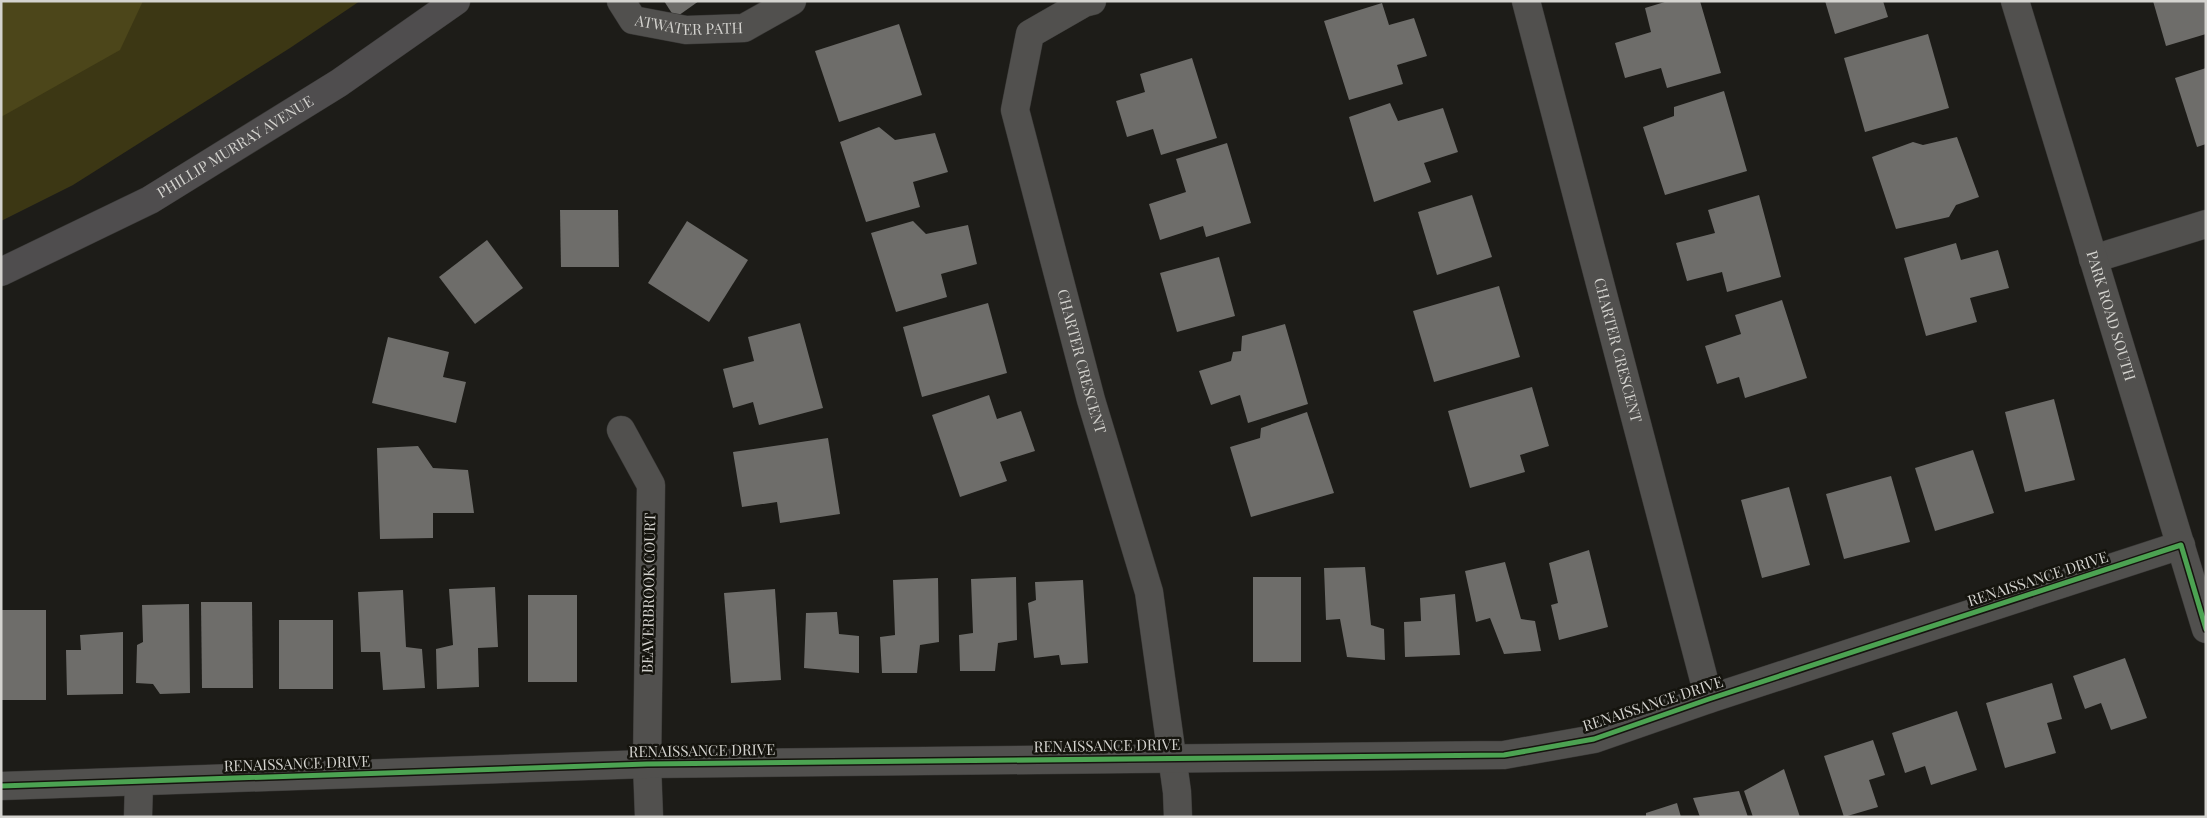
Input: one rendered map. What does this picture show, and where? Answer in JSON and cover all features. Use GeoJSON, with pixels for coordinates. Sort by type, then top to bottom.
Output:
{"type":"FeatureCollection","features":[{"type":"Feature","properties":{"kind":"main road","name":"PHILLIP MURRAY AVENUE"},"geometry":{"type":"LineString","coordinates":[[1,272],[150,200],[339,83],[456,1]]}},
{"type":"Feature","properties":{"kind":"street","name":"ATWATER PATH"},"geometry":{"type":"LineString","coordinates":[[621,1],[633,20],[686,30],[744,28],[792,1]]}},
{"type":"Feature","properties":{"kind":"street","name":"CHARTER CRESCENT"},"geometry":{"type":"LineString","coordinates":[[1092,1],[1084,3],[1030,34],[1015,110],[1091,400],[1149,592],[1171,757]]}},
{"type":"Feature","properties":{"kind":"street","name":"CHARTER CRESCENT"},"geometry":{"type":"LineString","coordinates":[[1526,1],[1709,699]]}},
{"type":"Feature","properties":{"kind":"street","name":"PARK ROAD SOUTH"},"geometry":{"type":"LineString","coordinates":[[2015,1],[2206,629]]}},
{"type":"Feature","properties":{"kind":"street"},"geometry":{"type":"LineString","coordinates":[[2093,259],[2206,224]]}},
{"type":"Feature","properties":{"kind":"street","name":"BEAVERBROOK COURT"},"geometry":{"type":"LineString","coordinates":[[621,430],[651,485],[647,764],[649,817]]}},
{"type":"Feature","properties":{"kind":"street","name":"RENAISSANCE DRIVE"},"geometry":{"type":"LineString","coordinates":[[1,786],[139,783],[647,764],[1504,755],[1594,739],[1709,699],[2180,545]]}},
{"type":"Feature","properties":{"kind":"street"},"geometry":{"type":"LineString","coordinates":[[1171,757],[1177,792],[1178,817]]}},
{"type":"Feature","properties":{"kind":"street"},"geometry":{"type":"LineString","coordinates":[[138,817],[139,783]]}},
{"type":"Feature","properties":{"kind":"shaded area"},"geometry":{"type":"Polygon","coordinates":[[[1,1],[360,1],[290,48],[73,185],[1,221],[1,1]]]}},
{"type":"Feature","properties":{"kind":"shaded area"},"geometry":{"type":"Polygon","coordinates":[[[1,1],[143,1],[120,50],[1,117],[1,1]]]}},
{"type":"Feature","properties":{"kind":"building"},"geometry":{"type":"Polygon","coordinates":[[[664,1],[699,1],[675,18],[664,1]]]}},
{"type":"Feature","properties":{"kind":"building"},"geometry":{"type":"Polygon","coordinates":[[[1668,1],[1700,1],[1721,73],[1667,88],[1661,68],[1625,78],[1615,43],[1651,32],[1645,8],[1668,1]]]}},
{"type":"Feature","properties":{"kind":"building"},"geometry":{"type":"Polygon","coordinates":[[[1825,1],[1883,1],[1888,17],[1835,34],[1825,1]]]}},
{"type":"Feature","properties":{"kind":"building"},"geometry":{"type":"Polygon","coordinates":[[[2153,1],[2206,1],[2206,34],[2166,46],[2153,1]]]}},
{"type":"Feature","properties":{"kind":"building"},"geometry":{"type":"Polygon","coordinates":[[[1382,3],[1389,25],[1414,18],[1427,56],[1397,65],[1403,84],[1349,100],[1324,21],[1382,3]]]}},
{"type":"Feature","properties":{"kind":"building"},"geometry":{"type":"Polygon","coordinates":[[[899,24],[922,95],[839,122],[815,51],[899,24]]]}},
{"type":"Feature","properties":{"kind":"building"},"geometry":{"type":"Polygon","coordinates":[[[1928,34],[1949,108],[1865,132],[1844,58],[1928,34]]]}},
{"type":"Feature","properties":{"kind":"building"},"geometry":{"type":"Polygon","coordinates":[[[1192,58],[1217,138],[1161,155],[1153,129],[1127,137],[1116,101],[1145,92],[1140,74],[1192,58]]]}},
{"type":"Feature","properties":{"kind":"building"},"geometry":{"type":"Polygon","coordinates":[[[2206,68],[2206,144],[2197,147],[2175,78],[2206,68]]]}},
{"type":"Feature","properties":{"kind":"building"},"geometry":{"type":"Polygon","coordinates":[[[1724,91],[1747,171],[1665,195],[1643,127],[1674,116],[1674,107],[1724,91]]]}},
{"type":"Feature","properties":{"kind":"building"},"geometry":{"type":"Polygon","coordinates":[[[1390,103],[1398,121],[1443,108],[1458,152],[1424,163],[1431,182],[1374,202],[1349,117],[1390,103]]]}},
{"type":"Feature","properties":{"kind":"building"},"geometry":{"type":"Polygon","coordinates":[[[879,127],[895,140],[935,133],[948,172],[913,182],[920,207],[866,222],[840,142],[879,127]]]}},
{"type":"Feature","properties":{"kind":"building"},"geometry":{"type":"Polygon","coordinates":[[[1957,137],[1979,197],[1956,205],[1949,217],[1896,229],[1872,157],[1913,142],[1923,145],[1957,137]]]}},
{"type":"Feature","properties":{"kind":"building"},"geometry":{"type":"Polygon","coordinates":[[[1227,143],[1251,223],[1206,237],[1203,226],[1160,240],[1149,204],[1186,192],[1176,159],[1227,143]]]}},
{"type":"Feature","properties":{"kind":"building"},"geometry":{"type":"Polygon","coordinates":[[[1472,195],[1492,257],[1437,275],[1418,212],[1472,195]]]}},
{"type":"Feature","properties":{"kind":"building"},"geometry":{"type":"Polygon","coordinates":[[[1759,195],[1781,277],[1727,292],[1722,272],[1687,281],[1676,243],[1715,233],[1708,210],[1759,195]]]}},
{"type":"Feature","properties":{"kind":"building"},"geometry":{"type":"Polygon","coordinates":[[[560,210],[618,210],[619,267],[561,267],[560,210]]]}},
{"type":"Feature","properties":{"kind":"building"},"geometry":{"type":"Polygon","coordinates":[[[687,221],[748,260],[709,322],[648,283],[687,221]]]}},
{"type":"Feature","properties":{"kind":"building"},"geometry":{"type":"Polygon","coordinates":[[[913,221],[926,234],[968,225],[977,264],[941,274],[947,297],[896,312],[871,233],[913,221]]]}},
{"type":"Feature","properties":{"kind":"building"},"geometry":{"type":"Polygon","coordinates":[[[487,240],[523,288],[475,324],[439,277],[487,240]]]}},
{"type":"Feature","properties":{"kind":"building"},"geometry":{"type":"Polygon","coordinates":[[[1956,243],[1961,260],[1998,250],[2009,288],[1970,298],[1977,322],[1926,336],[1904,258],[1956,243]]]}},
{"type":"Feature","properties":{"kind":"building"},"geometry":{"type":"Polygon","coordinates":[[[1219,257],[1235,316],[1177,332],[1160,273],[1219,257]]]}},
{"type":"Feature","properties":{"kind":"building"},"geometry":{"type":"Polygon","coordinates":[[[1499,286],[1520,357],[1434,382],[1413,311],[1499,286]]]}},
{"type":"Feature","properties":{"kind":"building"},"geometry":{"type":"Polygon","coordinates":[[[1782,300],[1807,378],[1745,398],[1739,377],[1717,384],[1705,346],[1741,334],[1735,315],[1782,300]]]}},
{"type":"Feature","properties":{"kind":"building"},"geometry":{"type":"Polygon","coordinates":[[[988,303],[1007,373],[922,397],[903,327],[988,303]]]}},
{"type":"Feature","properties":{"kind":"building"},"geometry":{"type":"Polygon","coordinates":[[[800,323],[823,408],[759,425],[753,402],[733,408],[723,369],[754,361],[748,337],[800,323]]]}},
{"type":"Feature","properties":{"kind":"building"},"geometry":{"type":"Polygon","coordinates":[[[1285,324],[1308,404],[1248,423],[1240,395],[1211,405],[1199,371],[1231,361],[1233,352],[1241,351],[1242,336],[1285,324]]]}},
{"type":"Feature","properties":{"kind":"building"},"geometry":{"type":"Polygon","coordinates":[[[388,337],[449,352],[443,377],[466,382],[456,423],[372,403],[388,337]]]}},
{"type":"Feature","properties":{"kind":"building"},"geometry":{"type":"Polygon","coordinates":[[[1532,387],[1549,446],[1520,455],[1525,472],[1470,488],[1448,411],[1532,387]]]}},
{"type":"Feature","properties":{"kind":"building"},"geometry":{"type":"Polygon","coordinates":[[[989,395],[997,419],[1021,411],[1035,451],[1000,462],[1007,481],[960,497],[932,415],[989,395]]]}},
{"type":"Feature","properties":{"kind":"building"},"geometry":{"type":"Polygon","coordinates":[[[2054,399],[2075,480],[2025,492],[2005,412],[2054,399]]]}},
{"type":"Feature","properties":{"kind":"building"},"geometry":{"type":"Polygon","coordinates":[[[1307,412],[1334,493],[1251,517],[1230,447],[1260,438],[1261,428],[1307,412]]]}},
{"type":"Feature","properties":{"kind":"building"},"geometry":{"type":"Polygon","coordinates":[[[828,438],[840,514],[780,523],[777,502],[742,507],[733,452],[828,438]]]}},
{"type":"Feature","properties":{"kind":"building"},"geometry":{"type":"Polygon","coordinates":[[[418,446],[433,468],[468,470],[474,513],[433,513],[433,538],[380,539],[377,448],[418,446]]]}},
{"type":"Feature","properties":{"kind":"building"},"geometry":{"type":"Polygon","coordinates":[[[1973,450],[1994,513],[1935,531],[1915,468],[1973,450]]]}},
{"type":"Feature","properties":{"kind":"building"},"geometry":{"type":"Polygon","coordinates":[[[1891,476],[1910,542],[1844,559],[1826,494],[1891,476]]]}},
{"type":"Feature","properties":{"kind":"building"},"geometry":{"type":"Polygon","coordinates":[[[1789,487],[1810,565],[1762,578],[1741,500],[1789,487]]]}},
{"type":"Feature","properties":{"kind":"building"},"geometry":{"type":"Polygon","coordinates":[[[1589,550],[1608,627],[1559,640],[1551,605],[1558,603],[1549,563],[1589,550]]]}},
{"type":"Feature","properties":{"kind":"building"},"geometry":{"type":"Polygon","coordinates":[[[1505,562],[1521,619],[1535,621],[1541,651],[1504,654],[1490,618],[1476,622],[1465,571],[1505,562]]]}},
{"type":"Feature","properties":{"kind":"building"},"geometry":{"type":"Polygon","coordinates":[[[1365,567],[1371,625],[1384,629],[1385,660],[1347,657],[1340,619],[1326,620],[1324,568],[1365,567]]]}},
{"type":"Feature","properties":{"kind":"building"},"geometry":{"type":"Polygon","coordinates":[[[1016,577],[1017,640],[998,643],[995,671],[960,671],[959,635],[973,633],[971,579],[1016,577]]]}},
{"type":"Feature","properties":{"kind":"building"},"geometry":{"type":"Polygon","coordinates":[[[1253,577],[1301,577],[1301,662],[1253,662],[1253,577]]]}},
{"type":"Feature","properties":{"kind":"building"},"geometry":{"type":"Polygon","coordinates":[[[938,578],[939,642],[920,645],[917,673],[882,673],[880,637],[895,635],[893,580],[938,578]]]}},
{"type":"Feature","properties":{"kind":"building"},"geometry":{"type":"Polygon","coordinates":[[[1083,580],[1088,663],[1061,665],[1059,655],[1034,658],[1028,603],[1036,600],[1035,582],[1083,580]]]}},
{"type":"Feature","properties":{"kind":"building"},"geometry":{"type":"Polygon","coordinates":[[[495,587],[498,647],[478,648],[479,687],[437,689],[436,649],[453,645],[449,589],[495,587]]]}},
{"type":"Feature","properties":{"kind":"building"},"geometry":{"type":"Polygon","coordinates":[[[775,589],[781,680],[731,683],[724,593],[775,589]]]}},
{"type":"Feature","properties":{"kind":"building"},"geometry":{"type":"Polygon","coordinates":[[[403,590],[406,647],[422,649],[425,688],[383,690],[380,652],[361,652],[358,592],[403,590]]]}},
{"type":"Feature","properties":{"kind":"building"},"geometry":{"type":"Polygon","coordinates":[[[1455,594],[1460,655],[1405,657],[1404,622],[1421,621],[1420,598],[1455,594]]]}},
{"type":"Feature","properties":{"kind":"building"},"geometry":{"type":"Polygon","coordinates":[[[528,595],[577,595],[577,682],[528,682],[528,595]]]}},
{"type":"Feature","properties":{"kind":"building"},"geometry":{"type":"Polygon","coordinates":[[[201,602],[252,602],[253,688],[202,688],[201,602]]]}},
{"type":"Feature","properties":{"kind":"building"},"geometry":{"type":"Polygon","coordinates":[[[189,604],[190,693],[160,694],[153,684],[136,683],[137,645],[143,642],[142,605],[189,604]]]}},
{"type":"Feature","properties":{"kind":"building"},"geometry":{"type":"Polygon","coordinates":[[[1,610],[46,610],[46,700],[1,700],[1,610]]]}},
{"type":"Feature","properties":{"kind":"building"},"geometry":{"type":"Polygon","coordinates":[[[837,612],[839,634],[859,636],[859,673],[804,668],[806,613],[837,612]]]}},
{"type":"Feature","properties":{"kind":"building"},"geometry":{"type":"Polygon","coordinates":[[[279,620],[333,620],[333,689],[279,689],[279,620]]]}},
{"type":"Feature","properties":{"kind":"building"},"geometry":{"type":"Polygon","coordinates":[[[123,632],[123,694],[67,695],[66,650],[81,650],[80,635],[123,632]]]}},
{"type":"Feature","properties":{"kind":"building"},"geometry":{"type":"Polygon","coordinates":[[[2125,658],[2147,718],[2111,730],[2101,703],[2085,709],[2073,676],[2125,658]]]}},
{"type":"Feature","properties":{"kind":"building"},"geometry":{"type":"Polygon","coordinates":[[[2052,683],[2062,719],[2047,723],[2056,753],[2005,768],[1986,703],[2052,683]]]}},
{"type":"Feature","properties":{"kind":"building"},"geometry":{"type":"Polygon","coordinates":[[[1957,711],[1977,770],[1931,785],[1925,766],[1905,773],[1892,733],[1957,711]]]}},
{"type":"Feature","properties":{"kind":"building"},"geometry":{"type":"Polygon","coordinates":[[[1873,740],[1885,775],[1869,780],[1878,807],[1844,817],[1824,756],[1873,740]]]}},
{"type":"Feature","properties":{"kind":"building"},"geometry":{"type":"Polygon","coordinates":[[[1784,769],[1800,817],[1753,817],[1744,791],[1784,769]]]}},
{"type":"Feature","properties":{"kind":"building"},"geometry":{"type":"Polygon","coordinates":[[[1739,791],[1748,817],[1700,817],[1693,798],[1739,791]]]}},
{"type":"Feature","properties":{"kind":"building"},"geometry":{"type":"Polygon","coordinates":[[[1677,803],[1681,817],[1646,817],[1646,813],[1677,803]]]}},
{"type":"Feature","properties":{"kind":"cycle path"},"geometry":{"type":"LineString","coordinates":[[1,786],[647,764],[1504,755],[1594,739],[1709,699],[2181,545],[2206,629]]}}]}
